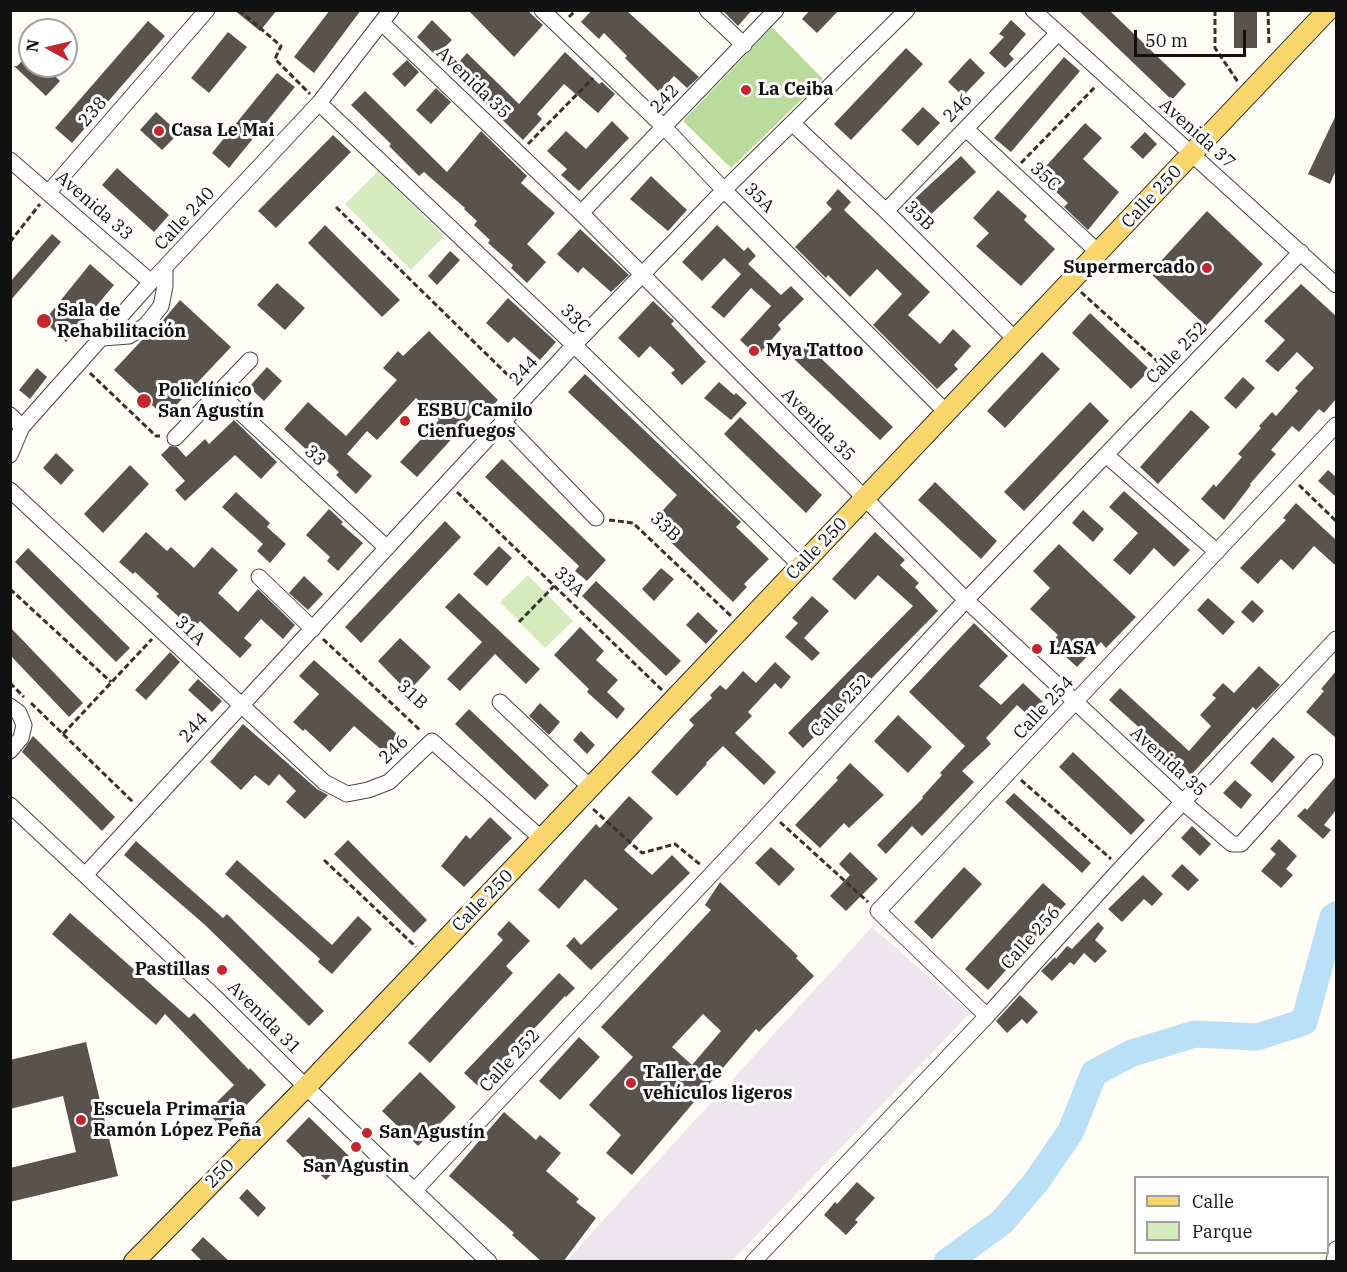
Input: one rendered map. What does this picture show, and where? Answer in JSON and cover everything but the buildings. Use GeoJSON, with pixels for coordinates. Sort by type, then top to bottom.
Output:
{"type":"FeatureCollection","features":[{"type":"Feature","properties":{"kind":"main road","name":"Calle 250"},"geometry":{"type":"LineString","coordinates":[[306,1087],[1328,10]]}},
{"type":"Feature","properties":{"kind":"main road","name":"250"},"geometry":{"type":"LineString","coordinates":[[134,1262],[306,1087]]}},
{"type":"Feature","properties":{"kind":"street","name":"238"},"geometry":{"type":"LineString","coordinates":[[48,193],[207,10]]}},
{"type":"Feature","properties":{"kind":"street","name":"35A"},"geometry":{"type":"LineString","coordinates":[[542,10],[664,128],[723,190],[947,413]]}},
{"type":"Feature","properties":{"kind":"street"},"geometry":{"type":"LineString","coordinates":[[707,10],[744,45]]}},
{"type":"Feature","properties":{"kind":"street","name":"242"},"geometry":{"type":"LineString","coordinates":[[581,213],[776,10]]}},
{"type":"Feature","properties":{"kind":"street","name":"244"},"geometry":{"type":"LineString","coordinates":[[84,875],[574,345],[643,276],[723,190],[907,10]]}},
{"type":"Feature","properties":{"kind":"street","name":"Avenida 37"},"geometry":{"type":"LineString","coordinates":[[1034,10],[1336,285]]}},
{"type":"Feature","properties":{"kind":"street","name":"Calle 240"},"geometry":{"type":"LineString","coordinates":[[10,456],[22,427],[151,282],[319,103],[387,17]]}},
{"type":"Feature","properties":{"kind":"street","name":"Avenida 35"},"geometry":{"type":"LineString","coordinates":[[387,17],[519,153],[966,600],[1184,803],[1232,844],[1241,844],[1315,762]]}},
{"type":"Feature","properties":{"kind":"street","name":"246"},"geometry":{"type":"LineString","coordinates":[[886,211],[1058,33]]}},
{"type":"Feature","properties":{"kind":"street","name":"33C"},"geometry":{"type":"LineString","coordinates":[[319,103],[574,345],[801,566]]}},
{"type":"Feature","properties":{"kind":"street","name":"35B"},"geometry":{"type":"LineString","coordinates":[[792,123],[886,211],[1016,340]]}},
{"type":"Feature","properties":{"kind":"street","name":"35C"},"geometry":{"type":"LineString","coordinates":[[966,129],[1099,253]]}},
{"type":"Feature","properties":{"kind":"street","name":"Avenida 33"},"geometry":{"type":"LineString","coordinates":[[10,160],[151,282]]}},
{"type":"Feature","properties":{"kind":"street","name":"Calle 252"},"geometry":{"type":"LineString","coordinates":[[415,1190],[966,600],[1301,252]]}},
{"type":"Feature","properties":{"kind":"street"},"geometry":{"type":"LineString","coordinates":[[103,338],[129,336],[146,325],[161,306],[165,268]]}},
{"type":"Feature","properties":{"kind":"street"},"geometry":{"type":"LineString","coordinates":[[175,438],[250,360]]}},
{"type":"Feature","properties":{"kind":"street","name":"33"},"geometry":{"type":"LineString","coordinates":[[218,392],[387,548]]}},
{"type":"Feature","properties":{"kind":"street"},"geometry":{"type":"LineString","coordinates":[[10,415],[22,427]]}},
{"type":"Feature","properties":{"kind":"street"},"geometry":{"type":"LineString","coordinates":[[503,422],[596,518]]}},
{"type":"Feature","properties":{"kind":"street","name":"Calle 254"},"geometry":{"type":"LineString","coordinates":[[878,911],[1336,425]]}},
{"type":"Feature","properties":{"kind":"street"},"geometry":{"type":"LineString","coordinates":[[1106,455],[1217,552]]}},
{"type":"Feature","properties":{"kind":"street","name":"31A"},"geometry":{"type":"LineString","coordinates":[[10,490],[324,782],[346,794]]}},
{"type":"Feature","properties":{"kind":"street"},"geometry":{"type":"LineString","coordinates":[[259,577],[313,629]]}},
{"type":"Feature","properties":{"kind":"street","name":"Calle 256"},"geometry":{"type":"LineString","coordinates":[[753,1262],[987,1016],[1121,868],[1336,639]]}},
{"type":"Feature","properties":{"kind":"street"},"geometry":{"type":"LineString","coordinates":[[500,702],[586,793]]}},
{"type":"Feature","properties":{"kind":"street"},"geometry":{"type":"LineString","coordinates":[[10,706],[19,713],[24,725],[21,738],[10,751]]}},
{"type":"Feature","properties":{"kind":"street"},"geometry":{"type":"LineString","coordinates":[[432,741],[542,839]]}},
{"type":"Feature","properties":{"kind":"street","name":"246"},"geometry":{"type":"LineString","coordinates":[[346,794],[368,790],[389,782],[432,741]]}},
{"type":"Feature","properties":{"kind":"street","name":"Avenida 31"},"geometry":{"type":"LineString","coordinates":[[10,805],[216,998],[489,1262]]}},
{"type":"Feature","properties":{"kind":"street"},"geometry":{"type":"LineString","coordinates":[[878,911],[987,1016]]}},
{"type":"Feature","properties":{"kind":"street"},"geometry":{"type":"LineString","coordinates":[[1334,1262],[1336,1249]]}},
{"type":"Feature","properties":{"kind":"path"},"geometry":{"type":"LineString","coordinates":[[239,10],[281,46],[275,59],[319,103]]}},
{"type":"Feature","properties":{"kind":"path"},"geometry":{"type":"LineString","coordinates":[[1215,10],[1215,48],[1247,97]]}},
{"type":"Feature","properties":{"kind":"path"},"geometry":{"type":"LineString","coordinates":[[1269,10],[1270,72]]}},
{"type":"Feature","properties":{"kind":"path"},"geometry":{"type":"LineString","coordinates":[[519,153],[603,69]]}},
{"type":"Feature","properties":{"kind":"path"},"geometry":{"type":"LineString","coordinates":[[1012,173],[1105,76]]}},
{"type":"Feature","properties":{"kind":"path"},"geometry":{"type":"LineString","coordinates":[[10,242],[48,193]]}},
{"type":"Feature","properties":{"kind":"path"},"geometry":{"type":"LineString","coordinates":[[336,207],[528,395]]}},
{"type":"Feature","properties":{"kind":"path"},"geometry":{"type":"LineString","coordinates":[[1071,282],[1178,380]]}},
{"type":"Feature","properties":{"kind":"path"},"geometry":{"type":"LineString","coordinates":[[80,363],[156,436],[175,438]]}},
{"type":"Feature","properties":{"kind":"path"},"geometry":{"type":"LineString","coordinates":[[1290,475],[1336,521]]}},
{"type":"Feature","properties":{"kind":"path","name":"33A"},"geometry":{"type":"LineString","coordinates":[[447,483],[673,701]]}},
{"type":"Feature","properties":{"kind":"path","name":"33B"},"geometry":{"type":"LineString","coordinates":[[596,518],[633,523],[743,627]]}},
{"type":"Feature","properties":{"kind":"path"},"geometry":{"type":"LineString","coordinates":[[519,622],[554,585]]}},
{"type":"Feature","properties":{"kind":"path"},"geometry":{"type":"LineString","coordinates":[[10,589],[111,682]]}},
{"type":"Feature","properties":{"kind":"path","name":"31B"},"geometry":{"type":"LineString","coordinates":[[313,629],[432,741]]}},
{"type":"Feature","properties":{"kind":"path"},"geometry":{"type":"LineString","coordinates":[[63,734],[161,630]]}},
{"type":"Feature","properties":{"kind":"path"},"geometry":{"type":"LineString","coordinates":[[10,683],[143,812]]}},
{"type":"Feature","properties":{"kind":"path"},"geometry":{"type":"LineString","coordinates":[[1011,771],[1121,868]]}},
{"type":"Feature","properties":{"kind":"path"},"geometry":{"type":"LineString","coordinates":[[586,793],[642,853],[675,844],[712,874]]}},
{"type":"Feature","properties":{"kind":"path"},"geometry":{"type":"LineString","coordinates":[[769,813],[878,911]]}},
{"type":"Feature","properties":{"kind":"path"},"geometry":{"type":"LineString","coordinates":[[324,860],[428,959]]}},
{"type":"Feature","properties":{"kind":"shaded area"},"geometry":{"type":"Polygon","coordinates":[[[872,927],[970,1013],[732,1261],[566,1261],[872,927]]]}},
{"type":"Feature","properties":{"kind":"green space"},"geometry":{"type":"Polygon","coordinates":[[[772,27],[823,79],[731,168],[683,121],[772,27]]]}},
{"type":"Feature","properties":{"kind":"green space"},"geometry":{"type":"Polygon","coordinates":[[[378,171],[444,236],[411,270],[345,204],[378,171]]]}},
{"type":"Feature","properties":{"kind":"green space"},"geometry":{"type":"Polygon","coordinates":[[[528,575],[573,621],[545,648],[500,602],[528,575]]]}},
{"type":"Feature","properties":{"kind":"waterway"},"geometry":{"type":"LineString","coordinates":[[947,1262],[1002,1222],[1036,1182],[1071,1131],[1094,1073],[1132,1053],[1195,1034],[1257,1037],[1304,1022],[1333,917],[1336,915]]}},
{"type":"Feature","properties":{"kind":"place","name":"La Ceiba"},"geometry":{"type":"Point","coordinates":[746,90]}},
{"type":"Feature","properties":{"kind":"place","name":"Casa Le Mai"},"geometry":{"type":"Point","coordinates":[159,131]}},
{"type":"Feature","properties":{"kind":"place","name":"Supermercado"},"geometry":{"type":"Point","coordinates":[1207,268]}},
{"type":"Feature","properties":{"kind":"place","name":"Sala de Rehabilitación"},"geometry":{"type":"Point","coordinates":[44,321]}},
{"type":"Feature","properties":{"kind":"place","name":"Mya Tattoo"},"geometry":{"type":"Point","coordinates":[754,351]}},
{"type":"Feature","properties":{"kind":"place","name":"Policlínico San Agustín"},"geometry":{"type":"Point","coordinates":[144,401]}},
{"type":"Feature","properties":{"kind":"place","name":"ESBU Camilo Cienfuegos"},"geometry":{"type":"Point","coordinates":[405,421]}},
{"type":"Feature","properties":{"kind":"place","name":"LASA"},"geometry":{"type":"Point","coordinates":[1037,649]}},
{"type":"Feature","properties":{"kind":"place","name":"Pastillas"},"geometry":{"type":"Point","coordinates":[222,970]}},
{"type":"Feature","properties":{"kind":"place","name":"Taller de vehículos ligeros"},"geometry":{"type":"Point","coordinates":[631,1083]}},
{"type":"Feature","properties":{"kind":"place","name":"Escuela Primaria Ramón López Peña"},"geometry":{"type":"Point","coordinates":[81,1120]}},
{"type":"Feature","properties":{"kind":"place","name":"San Agustín"},"geometry":{"type":"Point","coordinates":[367,1133]}},
{"type":"Feature","properties":{"kind":"place","name":"San Agustin"},"geometry":{"type":"Point","coordinates":[356,1147]}}]}
